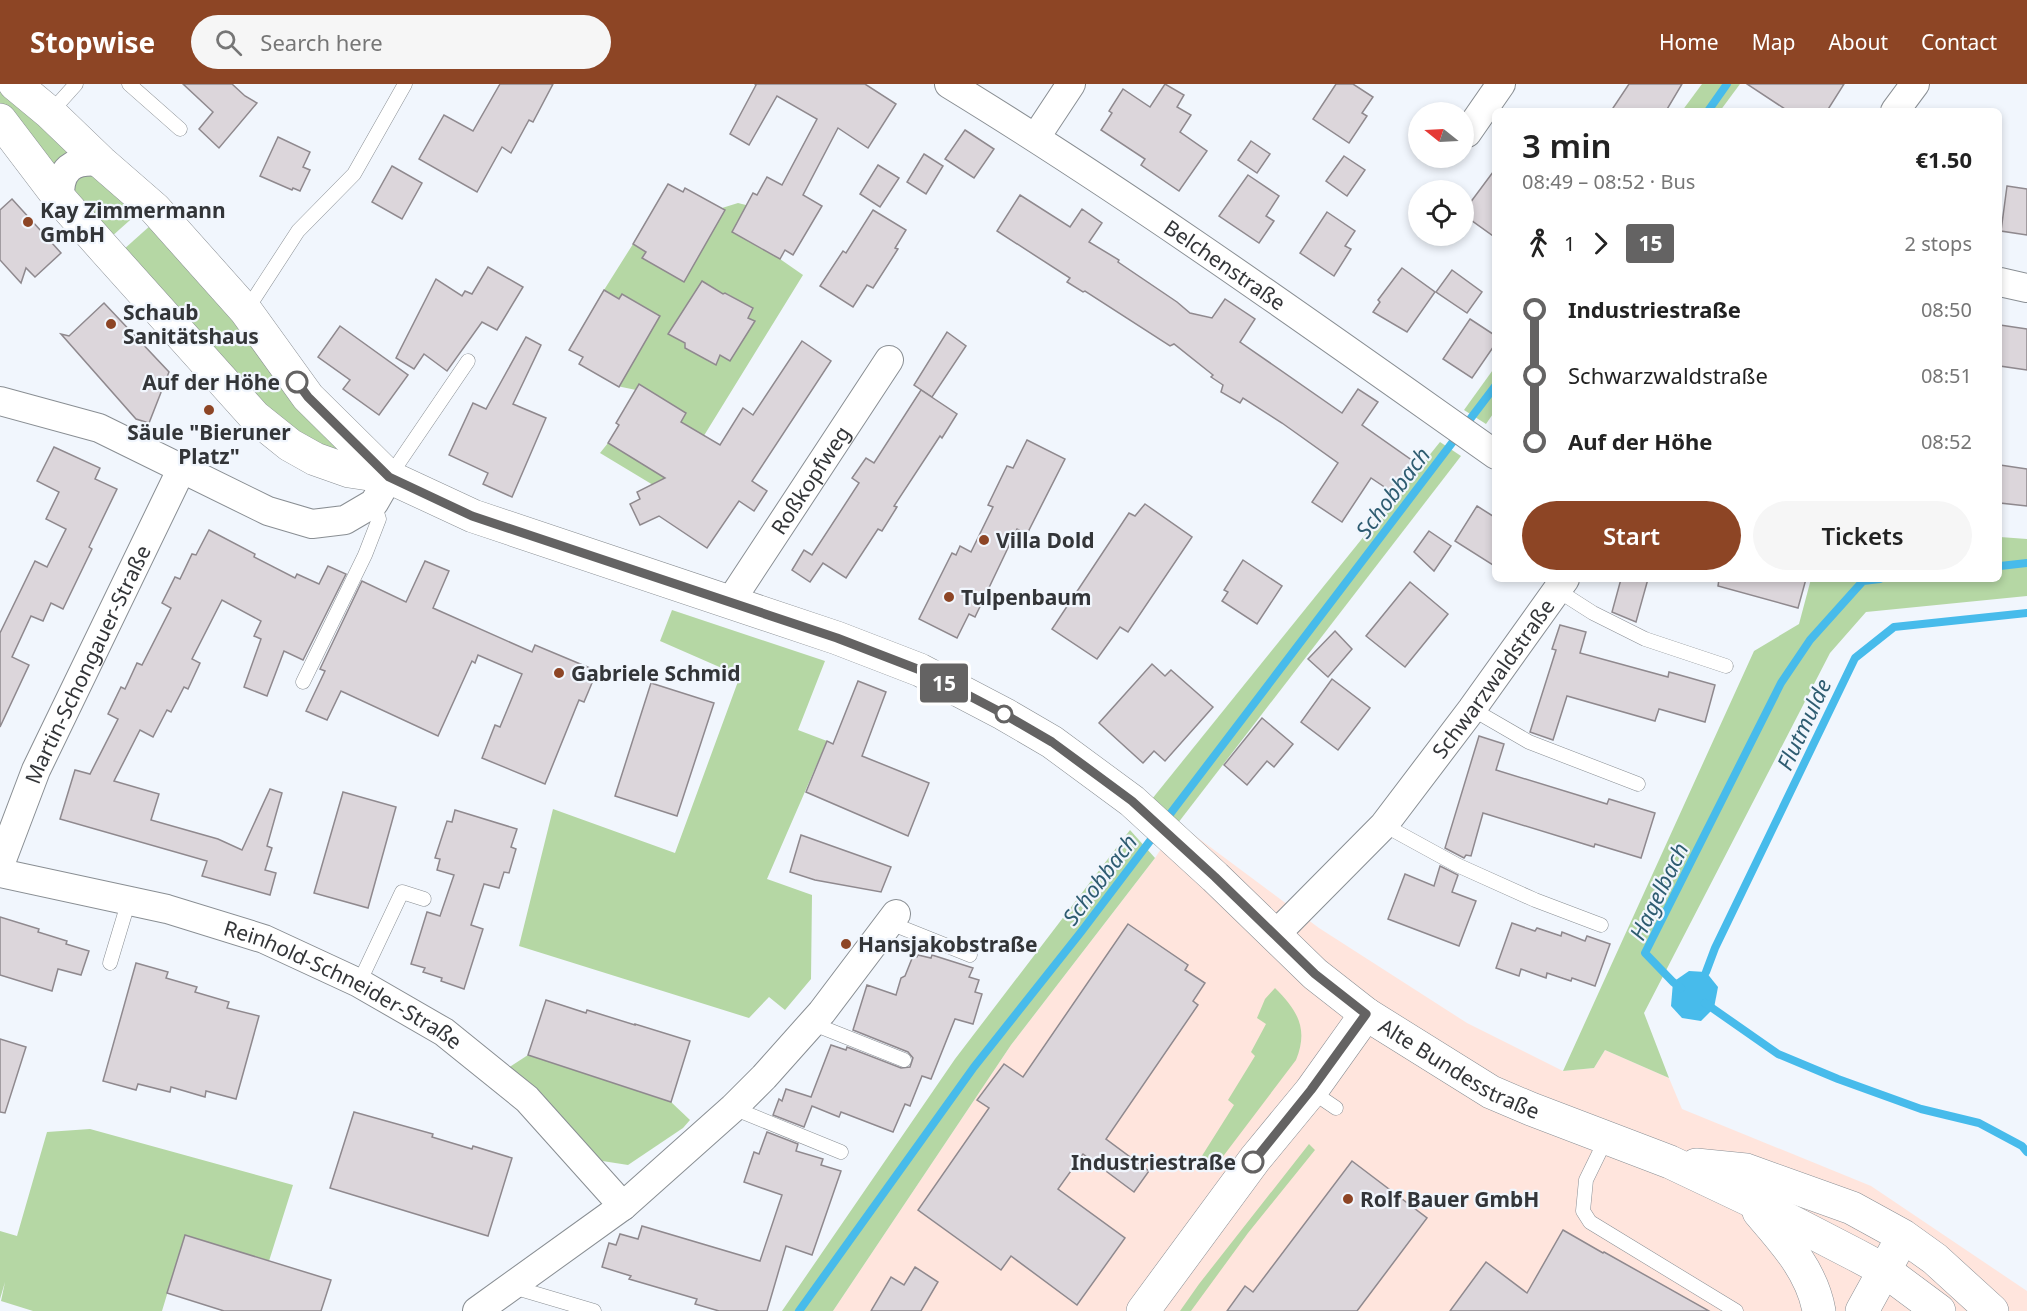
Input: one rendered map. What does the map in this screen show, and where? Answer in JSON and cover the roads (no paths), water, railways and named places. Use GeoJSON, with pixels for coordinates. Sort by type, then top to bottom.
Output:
{"type":"FeatureCollection","features":[{"type":"Feature","properties":{"kind":"street","name":"Alte Bundesstraße"},"geometry":{"type":"LineString","coordinates":[[15,84],[50,112],[101,162],[155,209],[246,311],[308,397],[382,490]]}},
{"type":"Feature","properties":{"kind":"street","name":"Belchenstraße"},"geometry":{"type":"LineString","coordinates":[[949,84],[1036,137],[1332,339],[1492,453]]}},
{"type":"Feature","properties":{"kind":"street"},"geometry":{"type":"LineString","coordinates":[[1036,137],[1071,84]]}},
{"type":"Feature","properties":{"kind":"street"},"geometry":{"type":"LineString","coordinates":[[1474,123],[1501,84]]}},
{"type":"Feature","properties":{"kind":"street","name":"Alte Bundesstraße"},"geometry":{"type":"LineString","coordinates":[[0,120],[60,199],[255,417],[290,445],[315,459],[349,471],[382,490],[472,516],[837,638],[920,670],[1004,714],[1052,742],[1144,812],[1315,974],[1366,1014],[1491,1092],[1606,1139],[1670,1162],[1748,1199],[1884,1270],[1922,1305]]}},
{"type":"Feature","properties":{"kind":"street"},"geometry":{"type":"LineString","coordinates":[[60,199],[59,186],[62,176],[69,167],[79,162],[101,162]]}},
{"type":"Feature","properties":{"kind":"street"},"geometry":{"type":"LineString","coordinates":[[2002,282],[2027,288]]}},
{"type":"Feature","properties":{"kind":"street","name":"Roßkopfweg"},"geometry":{"type":"LineString","coordinates":[[730,602],[889,360]]}},
{"type":"Feature","properties":{"kind":"street"},"geometry":{"type":"LineString","coordinates":[[0,401],[99,428],[268,511],[312,524],[345,520],[382,490]]}},
{"type":"Feature","properties":{"kind":"street","name":"Martin-Schongauer-Straße"},"geometry":{"type":"LineString","coordinates":[[0,865],[36,770],[182,468]]}},
{"type":"Feature","properties":{"kind":"street","name":"Schwarzwaldstraße"},"geometry":{"type":"LineString","coordinates":[[1274,936],[1384,825],[1472,709],[1561,585]]}},
{"type":"Feature","properties":{"kind":"street","name":"Reinhold-Schneider-Straße"},"geometry":{"type":"LineString","coordinates":[[0,873],[167,909],[264,939],[359,983],[444,1032],[527,1099],[623,1206]]}},
{"type":"Feature","properties":{"kind":"street"},"geometry":{"type":"LineString","coordinates":[[477,1311],[623,1206],[733,1108],[822,1012],[893,918]]}},
{"type":"Feature","properties":{"kind":"street"},"geometry":{"type":"LineString","coordinates":[[1143,1311],[1249,1167],[1324,1100],[1366,1014]]}},
{"type":"Feature","properties":{"kind":"street","name":"Alte Bundesstraße"},"geometry":{"type":"LineString","coordinates":[[1670,1162],[1746,1170],[1852,1208],[1903,1236],[1935,1259],[1992,1311]]}},
{"type":"Feature","properties":{"kind":"street"},"geometry":{"type":"LineString","coordinates":[[1748,1199],[1806,1271],[1819,1311]]}},
{"type":"Feature","properties":{"kind":"street"},"geometry":{"type":"LineString","coordinates":[[1862,1311],[1903,1236]]}},
{"type":"Feature","properties":{"kind":"street"},"geometry":{"type":"LineString","coordinates":[[1922,1305],[1935,1259]]}},
{"type":"Feature","properties":{"kind":"lane"},"geometry":{"type":"LineString","coordinates":[[50,112],[76,84]]}},
{"type":"Feature","properties":{"kind":"lane"},"geometry":{"type":"LineString","coordinates":[[129,84],[180,129]]}},
{"type":"Feature","properties":{"kind":"lane"},"geometry":{"type":"LineString","coordinates":[[246,311],[298,231],[354,174],[405,84]]}},
{"type":"Feature","properties":{"kind":"lane"},"geometry":{"type":"LineString","coordinates":[[303,682],[365,555],[379,519],[382,490],[468,362]]}},
{"type":"Feature","properties":{"kind":"lane"},"geometry":{"type":"LineString","coordinates":[[1561,585],[1593,613],[1644,639],[1726,666]]}},
{"type":"Feature","properties":{"kind":"lane"},"geometry":{"type":"LineString","coordinates":[[1472,709],[1529,742],[1638,784]]}},
{"type":"Feature","properties":{"kind":"lane"},"geometry":{"type":"LineString","coordinates":[[1384,825],[1457,865],[1535,900],[1601,925]]}},
{"type":"Feature","properties":{"kind":"lane"},"geometry":{"type":"LineString","coordinates":[[359,983],[402,891],[424,898]]}},
{"type":"Feature","properties":{"kind":"lane"},"geometry":{"type":"LineString","coordinates":[[110,963],[129,900]]}},
{"type":"Feature","properties":{"kind":"lane"},"geometry":{"type":"LineString","coordinates":[[893,918],[970,955]]}},
{"type":"Feature","properties":{"kind":"lane"},"geometry":{"type":"LineString","coordinates":[[811,1023],[904,1060]]}},
{"type":"Feature","properties":{"kind":"lane"},"geometry":{"type":"LineString","coordinates":[[733,1108],[841,1152]]}},
{"type":"Feature","properties":{"kind":"lane"},"geometry":{"type":"LineString","coordinates":[[1606,1139],[1586,1180],[1583,1211],[1590,1222],[1736,1311]]}},
{"type":"Feature","properties":{"kind":"lane"},"geometry":{"type":"LineString","coordinates":[[510,1286],[594,1311]]}},
{"type":"Feature","properties":{"kind":"water"},"geometry":{"type":"Polygon","coordinates":[[[1689,971],[1706,972],[1718,987],[1714,1008],[1701,1021],[1682,1018],[1671,1006],[1673,982],[1689,971]]]}},
{"type":"Feature","properties":{"kind":"waterway","name":"Schobbach"},"geometry":{"type":"LineString","coordinates":[[1710,108],[1727,84]]}},
{"type":"Feature","properties":{"kind":"waterway","name":"Schobbach"},"geometry":{"type":"LineString","coordinates":[[1164,822],[1492,390]]}},
{"type":"Feature","properties":{"kind":"waterway","name":"Hagelbach"},"geometry":{"type":"LineString","coordinates":[[2002,566],[2027,563]]}},
{"type":"Feature","properties":{"kind":"waterway","name":"Hagelbach"},"geometry":{"type":"LineString","coordinates":[[1681,988],[1645,953],[1781,683],[1810,640],[1862,582]]}},
{"type":"Feature","properties":{"kind":"waterway","name":"Flutmulde"},"geometry":{"type":"LineString","coordinates":[[1706,972],[1715,948],[1855,658],[1894,627],[2027,613]]}},
{"type":"Feature","properties":{"kind":"waterway","name":"Schobbach"},"geometry":{"type":"LineString","coordinates":[[799,1311],[974,1067],[1156,833]]}},
{"type":"Feature","properties":{"kind":"waterway","name":"Hagelbach"},"geometry":{"type":"LineString","coordinates":[[1705,1003],[1778,1054],[1921,1109],[1979,1123],[2022,1146],[2027,1152]]}},
{"type":"Feature","properties":{"kind":"place","name":"Kay Zimmermann GmbH"},"geometry":{"type":"Point","coordinates":[28,222]}},
{"type":"Feature","properties":{"kind":"place","name":"Schaub Sanitätshaus"},"geometry":{"type":"Point","coordinates":[111,324]}},
{"type":"Feature","properties":{"kind":"place","name":"Auf der Höhe"},"geometry":{"type":"Point","coordinates":[297,382]}},
{"type":"Feature","properties":{"kind":"place","name":"Säule \"Bieruner Platz\""},"geometry":{"type":"Point","coordinates":[209,410]}},
{"type":"Feature","properties":{"kind":"place","name":"Villa Dold"},"geometry":{"type":"Point","coordinates":[984,540]}},
{"type":"Feature","properties":{"kind":"place","name":"Tulpenbaum"},"geometry":{"type":"Point","coordinates":[949,597]}},
{"type":"Feature","properties":{"kind":"place","name":"Gabriele Schmid"},"geometry":{"type":"Point","coordinates":[559,673]}},
{"type":"Feature","properties":{"kind":"place","name":"Hansjakobstraße"},"geometry":{"type":"Point","coordinates":[846,944]}},
{"type":"Feature","properties":{"kind":"place","name":"Industriestraße"},"geometry":{"type":"Point","coordinates":[1253,1162]}},
{"type":"Feature","properties":{"kind":"place","name":"Rolf Bauer GmbH"},"geometry":{"type":"Point","coordinates":[1348,1199]}}]}
